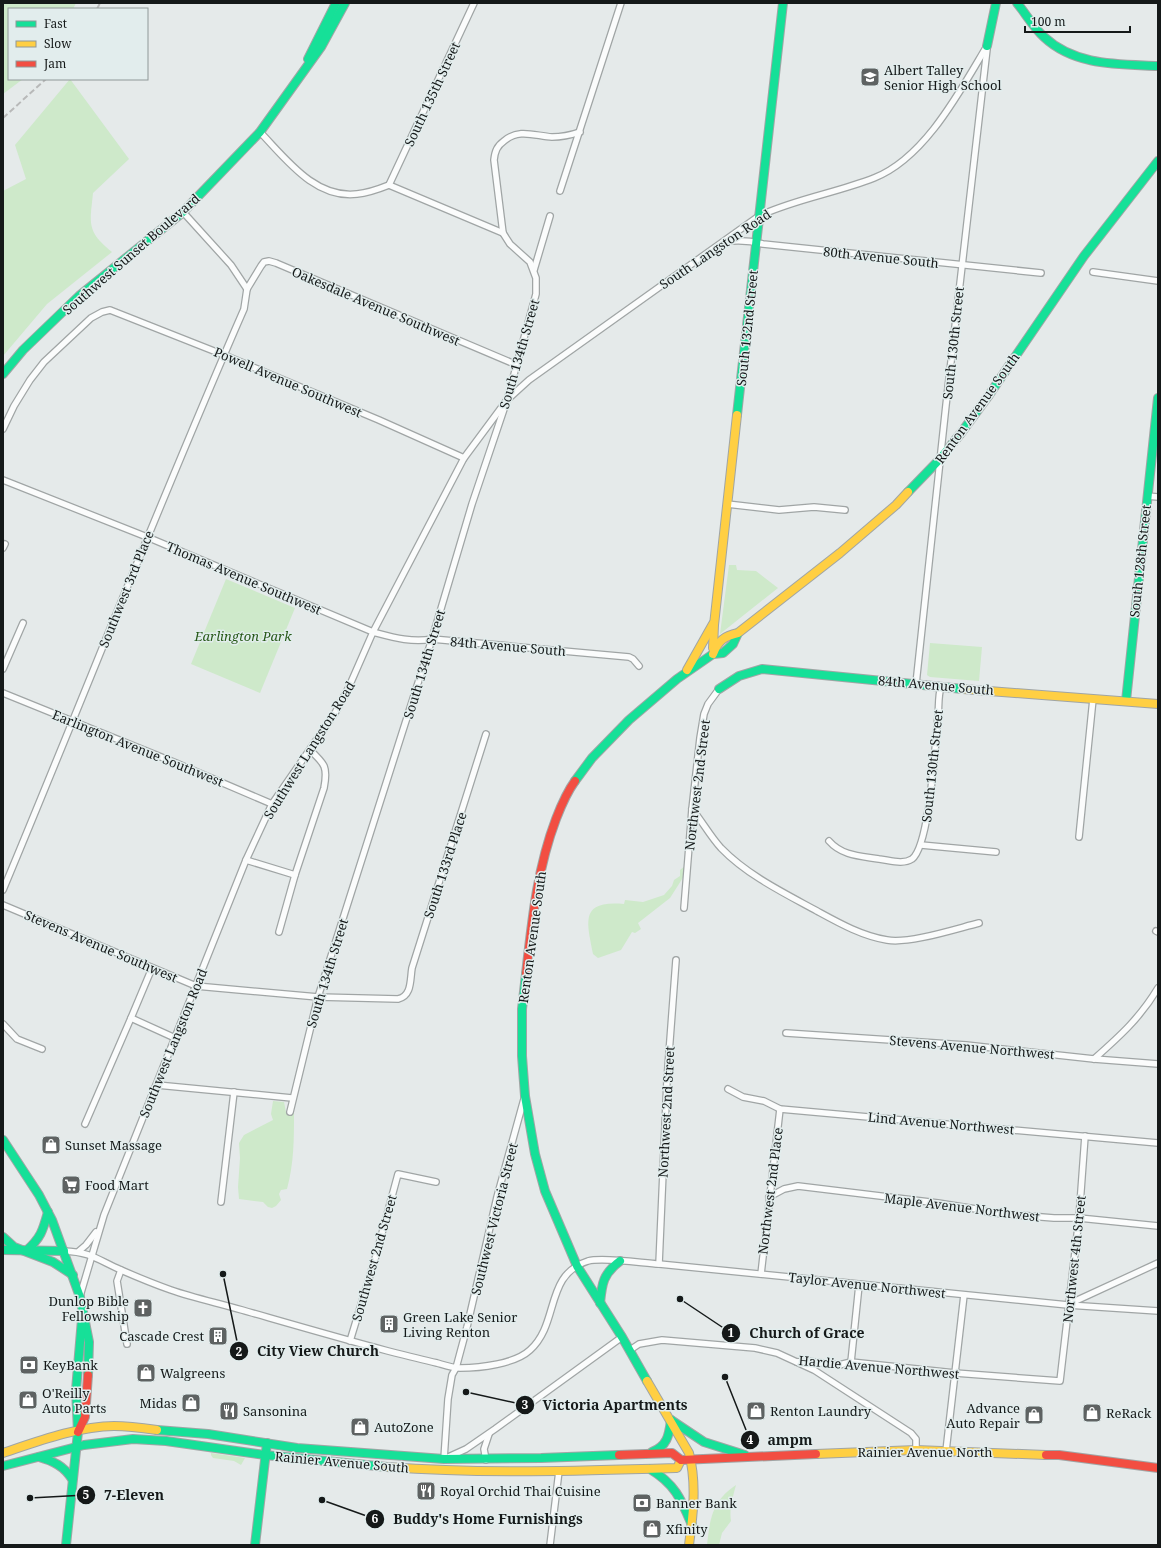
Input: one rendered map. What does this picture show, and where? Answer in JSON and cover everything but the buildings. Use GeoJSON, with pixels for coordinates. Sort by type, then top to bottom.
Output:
{"type":"FeatureCollection","features":[{"type":"Feature","properties":{"kind":"main road","name":"Southwest Sunset Boulevard"},"geometry":{"type":"LineString","coordinates":[[300,74],[336,3]]}},
{"type":"Feature","properties":{"kind":"main road","name":"Southwest Sunset Boulevard"},"geometry":{"type":"LineString","coordinates":[[3,374],[24,350],[79,296],[183,212],[260,132],[300,74],[321,47],[345,3]]}},
{"type":"Feature","properties":{"kind":"main road","name":"South 132nd Street"},"geometry":{"type":"LineString","coordinates":[[713,654],[714,621],[783,3]]}},
{"type":"Feature","properties":{"kind":"main road","name":"South 130th Street"},"geometry":{"type":"LineString","coordinates":[[987,46],[996,3]]}},
{"type":"Feature","properties":{"kind":"main road"},"geometry":{"type":"LineString","coordinates":[[1017,3],[1043,36],[1064,52],[1093,62],[1158,66]]}},
{"type":"Feature","properties":{"kind":"main road","name":"Renton Avenue South"},"geometry":{"type":"LineString","coordinates":[[689,1545],[692,1525],[694,1486],[691,1460],[671,1420],[630,1350],[577,1266],[545,1192],[535,1154],[525,1096],[522,1056],[522,1009],[533,911],[540,871],[549,838],[571,786],[592,758],[629,720],[686,673],[713,654],[717,642],[728,635],[738,633],[840,553],[896,505],[939,460],[989,395],[1084,256],[1157,164]]}},
{"type":"Feature","properties":{"kind":"main road","name":"South 128th Street"},"geometry":{"type":"LineString","coordinates":[[1126,702],[1158,398]]}},
{"type":"Feature","properties":{"kind":"main road"},"geometry":{"type":"LineString","coordinates":[[686,673],[714,621]]}},
{"type":"Feature","properties":{"kind":"main road","name":"84th Avenue South"},"geometry":{"type":"LineString","coordinates":[[719,689],[738,675],[748,671],[762,669],[941,687],[1158,704]]}},
{"type":"Feature","properties":{"kind":"main road"},"geometry":{"type":"LineString","coordinates":[[3,1140],[39,1195],[48,1212],[64,1251],[80,1297],[89,1342],[85,1417],[78,1432],[66,1545]]}},
{"type":"Feature","properties":{"kind":"main road"},"geometry":{"type":"LineString","coordinates":[[26,1251],[42,1236],[48,1212]]}},
{"type":"Feature","properties":{"kind":"main road"},"geometry":{"type":"LineString","coordinates":[[3,1237],[14,1247],[53,1262],[73,1275]]}},
{"type":"Feature","properties":{"kind":"main road"},"geometry":{"type":"LineString","coordinates":[[3,1250],[64,1251]]}},
{"type":"Feature","properties":{"kind":"main road"},"geometry":{"type":"LineString","coordinates":[[600,1303],[605,1275],[609,1269],[620,1261]]}},
{"type":"Feature","properties":{"kind":"main road"},"geometry":{"type":"LineString","coordinates":[[649,1454],[662,1449],[670,1434],[671,1420],[704,1442],[750,1457]]}},
{"type":"Feature","properties":{"kind":"main road","name":"Rainier Avenue South"},"geometry":{"type":"LineString","coordinates":[[3,1452],[78,1432],[114,1426],[185,1431],[324,1450],[444,1459],[486,1460],[672,1453],[681,1460],[691,1460]]}},
{"type":"Feature","properties":{"kind":"main road","name":"Rainier Avenue South"},"geometry":{"type":"LineString","coordinates":[[3,1466],[93,1443],[134,1439],[165,1441],[265,1455],[417,1469],[495,1472],[677,1468],[681,1460]]}},
{"type":"Feature","properties":{"kind":"main road"},"geometry":{"type":"LineString","coordinates":[[256,1545],[267,1443]]}},
{"type":"Feature","properties":{"kind":"main road","name":"Rainier Avenue North"},"geometry":{"type":"LineString","coordinates":[[691,1460],[946,1450],[1059,1455],[1158,1468]]}},
{"type":"Feature","properties":{"kind":"main road"},"geometry":{"type":"LineString","coordinates":[[38,1456],[58,1462],[68,1471],[72,1480]]}},
{"type":"Feature","properties":{"kind":"main road"},"geometry":{"type":"LineString","coordinates":[[650,1469],[665,1479],[673,1487],[680,1498],[692,1525]]}},
{"type":"Feature","properties":{"kind":"street","name":"South 135th Street"},"geometry":{"type":"LineString","coordinates":[[390,185],[474,3]]}},
{"type":"Feature","properties":{"kind":"street"},"geometry":{"type":"LineString","coordinates":[[560,191],[622,3]]}},
{"type":"Feature","properties":{"kind":"street","name":"South Langston Road"},"geometry":{"type":"LineString","coordinates":[[507,400],[529,380],[759,216],[784,205],[875,178],[893,168],[921,143],[938,123],[952,104],[987,46]]}},
{"type":"Feature","properties":{"kind":"street","name":"South 130th Street"},"geometry":{"type":"LineString","coordinates":[[916,684],[939,460],[987,46]]}},
{"type":"Feature","properties":{"kind":"street"},"geometry":{"type":"LineString","coordinates":[[260,132],[297,170],[313,184],[328,190],[355,195],[367,193],[390,185],[503,233]]}},
{"type":"Feature","properties":{"kind":"street"},"geometry":{"type":"LineString","coordinates":[[534,270],[530,262],[510,244],[503,233],[494,160],[495,152],[499,145],[513,134],[523,133],[558,137],[580,132]]}},
{"type":"Feature","properties":{"kind":"street"},"geometry":{"type":"LineString","coordinates":[[183,212],[231,265],[247,289]]}},
{"type":"Feature","properties":{"kind":"street","name":"South 134th Street"},"geometry":{"type":"LineString","coordinates":[[290,1112],[292,1098],[318,997],[432,638],[472,504],[507,400],[536,294],[536,278],[534,270],[550,216]]}},
{"type":"Feature","properties":{"kind":"street","name":"80th Avenue South"},"geometry":{"type":"LineString","coordinates":[[722,243],[734,241],[756,242],[763,244],[961,265],[1041,272]]}},
{"type":"Feature","properties":{"kind":"street","name":"Oakesdale Avenue Southwest"},"geometry":{"type":"LineString","coordinates":[[247,289],[264,262],[269,261],[517,365]]}},
{"type":"Feature","properties":{"kind":"street"},"geometry":{"type":"LineString","coordinates":[[1093,272],[1158,281]]}},
{"type":"Feature","properties":{"kind":"street","name":"Southwest 3rd Place"},"geometry":{"type":"LineString","coordinates":[[3,890],[73,722],[147,537],[244,309],[247,289]]}},
{"type":"Feature","properties":{"kind":"street","name":"Powell Avenue Southwest"},"geometry":{"type":"LineString","coordinates":[[3,429],[14,406],[30,380],[44,362],[91,318],[102,312],[110,310],[224,355],[379,420],[464,458]]}},
{"type":"Feature","properties":{"kind":"street","name":"Southwest Langston Road"},"geometry":{"type":"LineString","coordinates":[[80,1297],[99,1228],[246,860],[272,804],[335,713],[357,671],[373,632],[464,458],[507,400]]}},
{"type":"Feature","properties":{"kind":"street","name":"Thomas Avenue Southwest"},"geometry":{"type":"LineString","coordinates":[[3,480],[147,537],[373,632]]}},
{"type":"Feature","properties":{"kind":"street"},"geometry":{"type":"LineString","coordinates":[[1147,496],[1158,497]]}},
{"type":"Feature","properties":{"kind":"street"},"geometry":{"type":"LineString","coordinates":[[727,504],[779,510],[814,507],[845,510]]}},
{"type":"Feature","properties":{"kind":"street"},"geometry":{"type":"LineString","coordinates":[[3,669],[23,623]]}},
{"type":"Feature","properties":{"kind":"street","name":"84th Avenue South"},"geometry":{"type":"LineString","coordinates":[[373,632],[411,640],[432,638],[629,657],[634,659],[639,666]]}},
{"type":"Feature","properties":{"kind":"street","name":"South 130th Street"},"geometry":{"type":"LineString","coordinates":[[921,845],[927,820],[941,687]]}},
{"type":"Feature","properties":{"kind":"street","name":"Northwest 2nd Street"},"geometry":{"type":"LineString","coordinates":[[684,908],[692,809],[700,738],[704,714],[708,704],[719,689]]}},
{"type":"Feature","properties":{"kind":"street","name":"Earlington Avenue Southwest"},"geometry":{"type":"LineString","coordinates":[[3,693],[176,763],[272,804]]}},
{"type":"Feature","properties":{"kind":"street"},"geometry":{"type":"LineString","coordinates":[[1079,836],[1093,699]]}},
{"type":"Feature","properties":{"kind":"street","name":"South 133rd Place"},"geometry":{"type":"LineString","coordinates":[[406,996],[410,988],[414,960],[486,734]]}},
{"type":"Feature","properties":{"kind":"street"},"geometry":{"type":"LineString","coordinates":[[279,932],[295,875],[326,778],[326,769],[322,762],[310,750]]}},
{"type":"Feature","properties":{"kind":"street"},"geometry":{"type":"LineString","coordinates":[[692,809],[720,847],[740,865],[792,897],[845,926],[867,935],[887,940],[903,940],[979,923]]}},
{"type":"Feature","properties":{"kind":"street"},"geometry":{"type":"LineString","coordinates":[[829,841],[835,848],[846,853],[902,862],[911,859],[919,850],[921,845],[996,852]]}},
{"type":"Feature","properties":{"kind":"street"},"geometry":{"type":"LineString","coordinates":[[246,860],[295,875]]}},
{"type":"Feature","properties":{"kind":"street","name":"Stevens Avenue Southwest"},"geometry":{"type":"LineString","coordinates":[[3,905],[196,986],[318,997],[398,1000],[406,996]]}},
{"type":"Feature","properties":{"kind":"street","name":"Northwest 2nd Street"},"geometry":{"type":"LineString","coordinates":[[659,1264],[667,1080],[676,960]]}},
{"type":"Feature","properties":{"kind":"street"},"geometry":{"type":"LineString","coordinates":[[85,1124],[152,968]]}},
{"type":"Feature","properties":{"kind":"street"},"geometry":{"type":"LineString","coordinates":[[1094,1059],[1123,1034],[1139,1016],[1158,988]]}},
{"type":"Feature","properties":{"kind":"street"},"geometry":{"type":"LineString","coordinates":[[131,1018],[176,1038]]}},
{"type":"Feature","properties":{"kind":"street"},"geometry":{"type":"LineString","coordinates":[[3,1024],[17,1039],[42,1049]]}},
{"type":"Feature","properties":{"kind":"street","name":"Stevens Avenue Northwest"},"geometry":{"type":"LineString","coordinates":[[786,1033],[966,1045],[1094,1059],[1158,1064]]}},
{"type":"Feature","properties":{"kind":"street"},"geometry":{"type":"LineString","coordinates":[[156,1085],[292,1098]]}},
{"type":"Feature","properties":{"kind":"street","name":"Lind Avenue Northwest"},"geometry":{"type":"LineString","coordinates":[[728,1089],[743,1097],[764,1101],[780,1109],[1158,1143]]}},
{"type":"Feature","properties":{"kind":"street"},"geometry":{"type":"LineString","coordinates":[[221,1202],[234,1092]]}},
{"type":"Feature","properties":{"kind":"street","name":"Southwest Victoria Street"},"geometry":{"type":"LineString","coordinates":[[444,1459],[448,1399],[452,1374],[456,1368],[467,1327],[497,1197],[525,1096]]}},
{"type":"Feature","properties":{"kind":"street","name":"Northwest 2nd Place"},"geometry":{"type":"LineString","coordinates":[[761,1274],[780,1109]]}},
{"type":"Feature","properties":{"kind":"street","name":"Northwest 4th Street"},"geometry":{"type":"LineString","coordinates":[[1060,1381],[1068,1305],[1080,1218],[1085,1136]]}},
{"type":"Feature","properties":{"kind":"street","name":"Southwest 2nd Street"},"geometry":{"type":"LineString","coordinates":[[350,1341],[398,1174],[436,1182]]}},
{"type":"Feature","properties":{"kind":"street","name":"Maple Avenue Northwest"},"geometry":{"type":"LineString","coordinates":[[769,1197],[784,1189],[798,1186],[938,1203],[993,1213],[1080,1218],[1158,1226]]}},
{"type":"Feature","properties":{"kind":"street","name":"Southwest Langston Road"},"geometry":{"type":"LineString","coordinates":[[79,1252],[99,1228]]}},
{"type":"Feature","properties":{"kind":"street"},"geometry":{"type":"LineString","coordinates":[[64,1251],[92,1255],[121,1270],[201,1300],[350,1341],[456,1368],[502,1363],[529,1351],[536,1344],[546,1327],[557,1290],[565,1275],[577,1266]]}},
{"type":"Feature","properties":{"kind":"street","name":"Taylor Avenue Northwest"},"geometry":{"type":"LineString","coordinates":[[577,1266],[591,1261],[620,1261],[659,1264],[1068,1305],[1158,1311]]}},
{"type":"Feature","properties":{"kind":"street"},"geometry":{"type":"LineString","coordinates":[[1068,1305],[1158,1263]]}},
{"type":"Feature","properties":{"kind":"street"},"geometry":{"type":"LineString","coordinates":[[121,1270],[117,1281],[127,1344]]}},
{"type":"Feature","properties":{"kind":"street"},"geometry":{"type":"LineString","coordinates":[[851,1362],[859,1285]]}},
{"type":"Feature","properties":{"kind":"street"},"geometry":{"type":"LineString","coordinates":[[946,1450],[964,1294]]}},
{"type":"Feature","properties":{"kind":"street"},"geometry":{"type":"LineString","coordinates":[[444,1459],[466,1450],[622,1337]]}},
{"type":"Feature","properties":{"kind":"street","name":"Hardie Avenue Northwest"},"geometry":{"type":"LineString","coordinates":[[630,1350],[639,1344],[662,1340],[755,1348],[777,1353],[797,1362],[806,1360],[839,1364],[851,1362],[955,1373],[1060,1381]]}},
{"type":"Feature","properties":{"kind":"street"},"geometry":{"type":"LineString","coordinates":[[797,1362],[814,1370],[911,1433],[916,1439],[916,1450]]}},
{"type":"Feature","properties":{"kind":"street"},"geometry":{"type":"LineString","coordinates":[[486,1460],[484,1449],[489,1434]]}},
{"type":"Feature","properties":{"kind":"street"},"geometry":{"type":"LineString","coordinates":[[550,1545],[559,1471]]}},
{"type":"Feature","properties":{"kind":"green space"},"geometry":{"type":"Polygon","coordinates":[[[3,3],[76,3],[74,8],[8,8],[8,80],[22,80],[3,94],[3,3]]]}},
{"type":"Feature","properties":{"kind":"green space"},"geometry":{"type":"Polygon","coordinates":[[[71,80],[129,159],[93,193],[91,212],[92,226],[98,238],[112,252],[47,304],[3,356],[3,191],[26,179],[15,145],[71,80]]]}},
{"type":"Feature","properties":{"kind":"green space"},"geometry":{"type":"Polygon","coordinates":[[[729,565],[736,565],[737,570],[756,571],[778,588],[720,634],[729,565]]]}},
{"type":"Feature","properties":{"kind":"green space","name":"Earlington Park"},"geometry":{"type":"Polygon","coordinates":[[[226,579],[295,608],[260,693],[191,664],[226,579]]]}},
{"type":"Feature","properties":{"kind":"green space"},"geometry":{"type":"Polygon","coordinates":[[[930,643],[982,647],[979,681],[930,677],[927,675],[930,643]]]}},
{"type":"Feature","properties":{"kind":"green space"},"geometry":{"type":"Polygon","coordinates":[[[685,866],[684,876],[670,898],[638,923],[641,929],[635,933],[632,932],[621,950],[598,958],[593,954],[588,923],[589,916],[593,910],[599,906],[624,904],[625,900],[643,902],[664,895],[672,886],[674,880],[680,876],[680,870],[685,866]]]}},
{"type":"Feature","properties":{"kind":"green space"},"geometry":{"type":"Polygon","coordinates":[[[273,1101],[284,1102],[286,1112],[294,1113],[294,1142],[287,1189],[281,1190],[279,1194],[281,1200],[272,1208],[268,1207],[263,1202],[239,1199],[238,1187],[240,1158],[239,1143],[244,1135],[273,1120],[271,1114],[273,1101]]]}},
{"type":"Feature","properties":{"kind":"green space"},"geometry":{"type":"Polygon","coordinates":[[[211,1453],[245,1458],[241,1465],[234,1461],[213,1458],[211,1453]]]}},
{"type":"Feature","properties":{"kind":"green space"},"geometry":{"type":"Polygon","coordinates":[[[736,1485],[731,1508],[731,1521],[722,1533],[719,1545],[707,1545],[709,1527],[717,1504],[728,1491],[736,1485]]]}},
{"type":"Feature","properties":{"kind":"railway"},"geometry":{"type":"LineString","coordinates":[[98,8],[100,3]]}},
{"type":"Feature","properties":{"kind":"railway"},"geometry":{"type":"LineString","coordinates":[[3,118],[45,80]]}},
{"type":"Feature","properties":{"kind":"traffic: fast"},"geometry":{"type":"LineString","coordinates":[[308,59],[336,3]]}},
{"type":"Feature","properties":{"kind":"traffic: fast"},"geometry":{"type":"LineString","coordinates":[[3,374],[23,350],[79,296],[183,212],[260,132],[321,47],[345,3]]}},
{"type":"Feature","properties":{"kind":"traffic: fast"},"geometry":{"type":"LineString","coordinates":[[737,415],[783,3]]}},
{"type":"Feature","properties":{"kind":"traffic: fast"},"geometry":{"type":"LineString","coordinates":[[987,46],[996,3]]}},
{"type":"Feature","properties":{"kind":"traffic: fast"},"geometry":{"type":"LineString","coordinates":[[1017,3],[1044,37],[1069,53],[1098,62],[1158,66]]}},
{"type":"Feature","properties":{"kind":"traffic: fast"},"geometry":{"type":"LineString","coordinates":[[908,492],[939,460],[961,433],[989,395],[1084,256],[1158,161]]}},
{"type":"Feature","properties":{"kind":"traffic: fast"},"geometry":{"type":"LineString","coordinates":[[1126,701],[1158,398]]}},
{"type":"Feature","properties":{"kind":"traffic: fast"},"geometry":{"type":"LineString","coordinates":[[575,781],[592,758],[629,720],[677,679],[713,654],[723,653],[733,644],[738,633]]}},
{"type":"Feature","properties":{"kind":"traffic: fast"},"geometry":{"type":"LineString","coordinates":[[719,689],[739,676],[762,669],[963,689]]}},
{"type":"Feature","properties":{"kind":"traffic: fast"},"geometry":{"type":"LineString","coordinates":[[526,974],[522,1009],[522,1056],[525,1096],[535,1154],[545,1191],[577,1266],[622,1337],[647,1381]]}},
{"type":"Feature","properties":{"kind":"traffic: fast"},"geometry":{"type":"LineString","coordinates":[[3,1140],[39,1195],[52,1220],[80,1297],[89,1342],[88,1375]]}},
{"type":"Feature","properties":{"kind":"traffic: fast"},"geometry":{"type":"LineString","coordinates":[[26,1251],[41,1233],[48,1212]]}},
{"type":"Feature","properties":{"kind":"traffic: fast"},"geometry":{"type":"LineString","coordinates":[[3,1237],[14,1247],[53,1262],[73,1275]]}},
{"type":"Feature","properties":{"kind":"traffic: fast"},"geometry":{"type":"LineString","coordinates":[[3,1250],[64,1251]]}},
{"type":"Feature","properties":{"kind":"traffic: fast"},"geometry":{"type":"LineString","coordinates":[[600,1303],[604,1279],[610,1270],[620,1261]]}},
{"type":"Feature","properties":{"kind":"traffic: fast"},"geometry":{"type":"LineString","coordinates":[[66,1545],[78,1432],[76,1390],[82,1319]]}},
{"type":"Feature","properties":{"kind":"traffic: fast"},"geometry":{"type":"LineString","coordinates":[[671,1420],[704,1442],[745,1455]]}},
{"type":"Feature","properties":{"kind":"traffic: fast"},"geometry":{"type":"LineString","coordinates":[[652,1452],[661,1447],[666,1440],[671,1420]]}},
{"type":"Feature","properties":{"kind":"traffic: fast"},"geometry":{"type":"LineString","coordinates":[[157,1430],[208,1434],[297,1448],[444,1459],[541,1458],[619,1455]]}},
{"type":"Feature","properties":{"kind":"traffic: fast"},"geometry":{"type":"LineString","coordinates":[[3,1466],[84,1445],[133,1439],[166,1441],[265,1455],[387,1467]]}},
{"type":"Feature","properties":{"kind":"traffic: fast"},"geometry":{"type":"LineString","coordinates":[[255,1545],[267,1443]]}},
{"type":"Feature","properties":{"kind":"traffic: fast"},"geometry":{"type":"LineString","coordinates":[[39,1457],[58,1465],[69,1474],[72,1479]]}},
{"type":"Feature","properties":{"kind":"traffic: fast"},"geometry":{"type":"LineString","coordinates":[[650,1469],[666,1480],[671,1486],[684,1507],[692,1525]]}},
{"type":"Feature","properties":{"kind":"traffic: slow"},"geometry":{"type":"LineString","coordinates":[[713,648],[714,625],[737,415]]}},
{"type":"Feature","properties":{"kind":"traffic: slow"},"geometry":{"type":"LineString","coordinates":[[713,654],[719,642],[738,633],[840,553],[896,505],[908,492]]}},
{"type":"Feature","properties":{"kind":"traffic: slow"},"geometry":{"type":"LineString","coordinates":[[687,670],[713,624]]}},
{"type":"Feature","properties":{"kind":"traffic: slow"},"geometry":{"type":"LineString","coordinates":[[963,689],[1158,704]]}},
{"type":"Feature","properties":{"kind":"traffic: slow"},"geometry":{"type":"LineString","coordinates":[[647,1381],[689,1453],[694,1488],[689,1545]]}},
{"type":"Feature","properties":{"kind":"traffic: slow"},"geometry":{"type":"LineString","coordinates":[[3,1453],[58,1435],[87,1429],[119,1426],[157,1430]]}},
{"type":"Feature","properties":{"kind":"traffic: slow"},"geometry":{"type":"LineString","coordinates":[[816,1454],[916,1450],[1046,1455]]}},
{"type":"Feature","properties":{"kind":"traffic: slow"},"geometry":{"type":"LineString","coordinates":[[387,1467],[460,1471],[604,1470],[677,1468],[681,1460]]}},
{"type":"Feature","properties":{"kind":"traffic: jam"},"geometry":{"type":"LineString","coordinates":[[526,974],[536,895],[544,857],[558,814],[575,781]]}},
{"type":"Feature","properties":{"kind":"traffic: jam"},"geometry":{"type":"LineString","coordinates":[[78,1432],[85,1417],[88,1375]]}},
{"type":"Feature","properties":{"kind":"traffic: jam"},"geometry":{"type":"LineString","coordinates":[[619,1455],[672,1453],[681,1460],[816,1454]]}},
{"type":"Feature","properties":{"kind":"traffic: jam"},"geometry":{"type":"LineString","coordinates":[[1046,1455],[1059,1455],[1158,1468]]}},
{"type":"Feature","properties":{"kind":"place","name":"Albert Talley Senior High School"},"geometry":{"type":"Point","coordinates":[870,77]}},
{"type":"Feature","properties":{"kind":"place","name":"Sunset Massage"},"geometry":{"type":"Point","coordinates":[51,1145]}},
{"type":"Feature","properties":{"kind":"place","name":"Food Mart"},"geometry":{"type":"Point","coordinates":[71,1185]}},
{"type":"Feature","properties":{"kind":"place","name":"City View Church"},"geometry":{"type":"Point","coordinates":[223,1274]}},
{"type":"Feature","properties":{"kind":"place","name":"Church of Grace"},"geometry":{"type":"Point","coordinates":[680,1299]}},
{"type":"Feature","properties":{"kind":"place","name":"Dunlop Bible Fellowship"},"geometry":{"type":"Point","coordinates":[143,1308]}},
{"type":"Feature","properties":{"kind":"place","name":"Green Lake Senior Living Renton"},"geometry":{"type":"Point","coordinates":[389,1324]}},
{"type":"Feature","properties":{"kind":"place","name":"Cascade Crest"},"geometry":{"type":"Point","coordinates":[218,1336]}},
{"type":"Feature","properties":{"kind":"place","name":"KeyBank"},"geometry":{"type":"Point","coordinates":[29,1365]}},
{"type":"Feature","properties":{"kind":"place","name":"Walgreens"},"geometry":{"type":"Point","coordinates":[146,1373]}},
{"type":"Feature","properties":{"kind":"place","name":"ampm"},"geometry":{"type":"Point","coordinates":[725,1377]}},
{"type":"Feature","properties":{"kind":"place","name":"Victoria Apartments"},"geometry":{"type":"Point","coordinates":[466,1392]}},
{"type":"Feature","properties":{"kind":"place","name":"O'Reilly Auto Parts"},"geometry":{"type":"Point","coordinates":[28,1400]}},
{"type":"Feature","properties":{"kind":"place","name":"Midas"},"geometry":{"type":"Point","coordinates":[191,1403]}},
{"type":"Feature","properties":{"kind":"place","name":"Sansonina"},"geometry":{"type":"Point","coordinates":[229,1411]}},
{"type":"Feature","properties":{"kind":"place","name":"Renton Laundry"},"geometry":{"type":"Point","coordinates":[756,1411]}},
{"type":"Feature","properties":{"kind":"place","name":"ReRack"},"geometry":{"type":"Point","coordinates":[1092,1413]}},
{"type":"Feature","properties":{"kind":"place","name":"Advance Auto Repair"},"geometry":{"type":"Point","coordinates":[1034,1415]}},
{"type":"Feature","properties":{"kind":"place","name":"AutoZone"},"geometry":{"type":"Point","coordinates":[360,1427]}},
{"type":"Feature","properties":{"kind":"place","name":"Royal Orchid Thai Cuisine"},"geometry":{"type":"Point","coordinates":[426,1491]}},
{"type":"Feature","properties":{"kind":"place","name":"7-Eleven"},"geometry":{"type":"Point","coordinates":[30,1498]}},
{"type":"Feature","properties":{"kind":"place","name":"Buddy's Home Furnishings"},"geometry":{"type":"Point","coordinates":[322,1500]}},
{"type":"Feature","properties":{"kind":"place","name":"Banner Bank"},"geometry":{"type":"Point","coordinates":[642,1503]}},
{"type":"Feature","properties":{"kind":"place","name":"Xfinity"},"geometry":{"type":"Point","coordinates":[652,1529]}}]}
